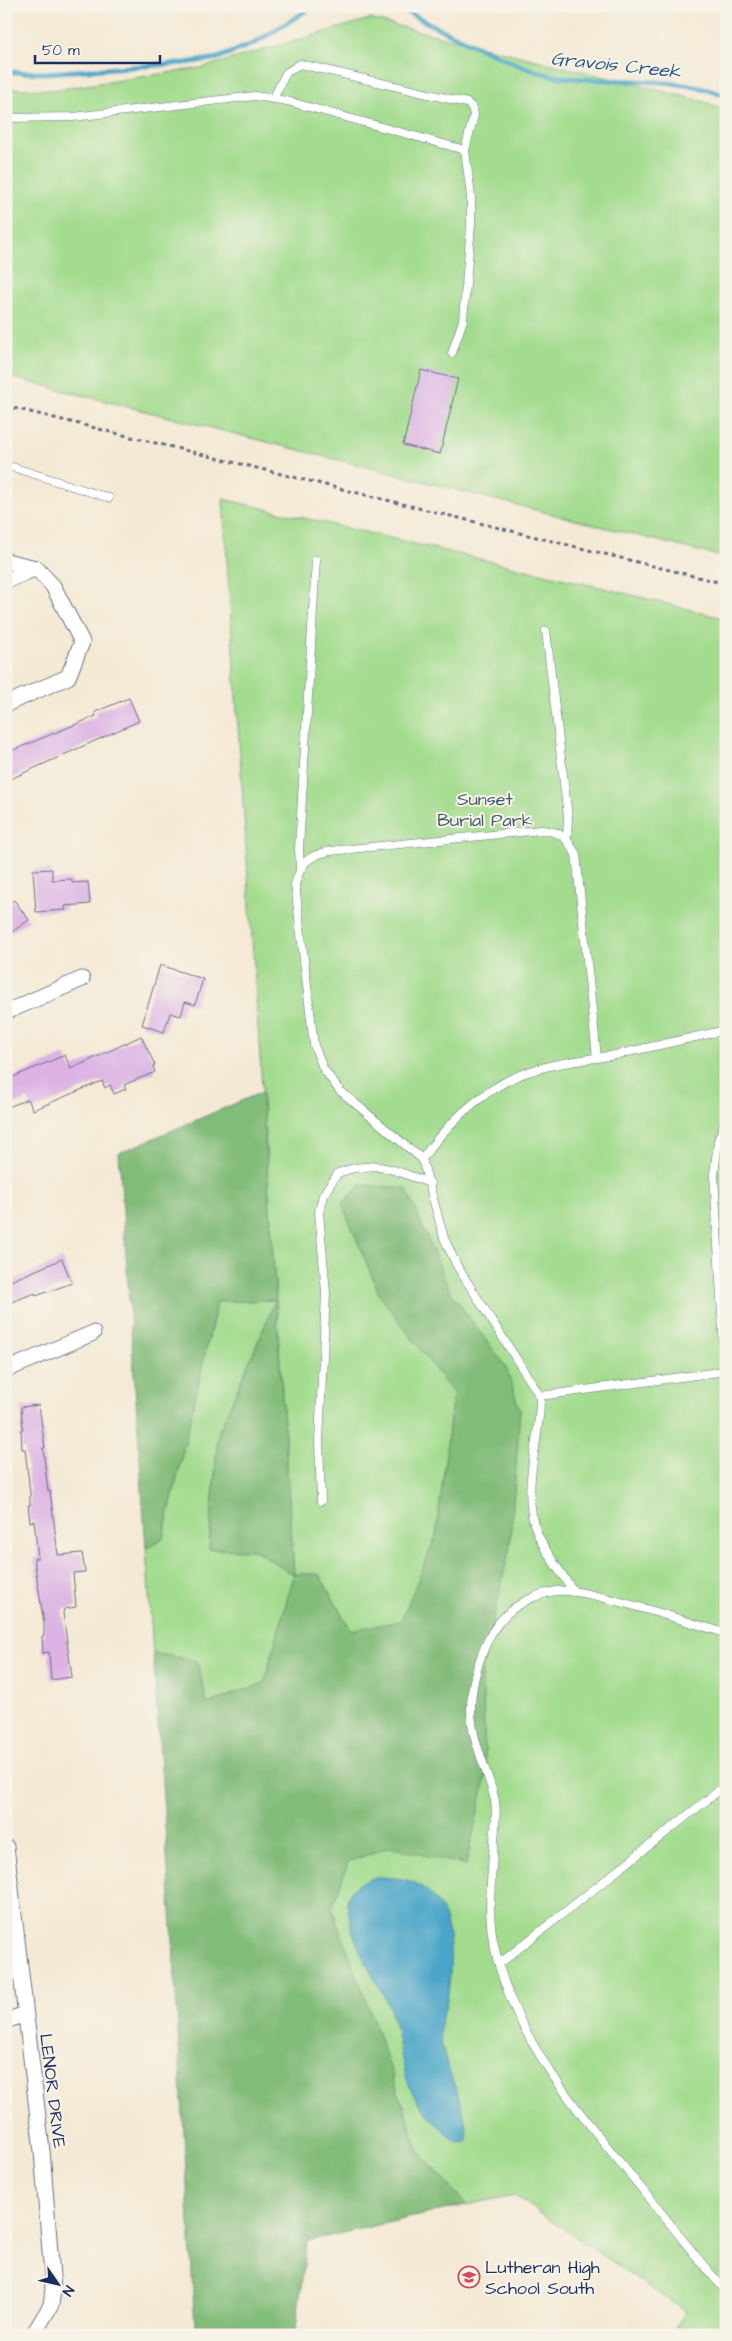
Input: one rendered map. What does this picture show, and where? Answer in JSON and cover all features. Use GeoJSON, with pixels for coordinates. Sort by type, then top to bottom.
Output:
{"type":"FeatureCollection","features":[{"type":"Feature","properties":{"kind":"street"},"geometry":{"type":"LineString","coordinates":[[6,561],[36,568],[53,586],[82,642],[68,677],[6,704]]}},
{"type":"Feature","properties":{"kind":"street"},"geometry":{"type":"LineString","coordinates":[[6,581],[36,568]]}},
{"type":"Feature","properties":{"kind":"street"},"geometry":{"type":"LineString","coordinates":[[6,1012],[82,979]]}},
{"type":"Feature","properties":{"kind":"street"},"geometry":{"type":"LineString","coordinates":[[6,1370],[93,1332]]}},
{"type":"Feature","properties":{"kind":"street","name":"LENOR DRIVE"},"geometry":{"type":"LineString","coordinates":[[6,1847],[42,2151],[52,2289],[51,2305],[33,2335]]}},
{"type":"Feature","properties":{"kind":"street"},"geometry":{"type":"LineString","coordinates":[[6,2021],[25,2014]]}},
{"type":"Feature","properties":{"kind":"lane"},"geometry":{"type":"LineString","coordinates":[[272,99],[286,73],[300,64],[467,103],[472,107],[474,115],[465,150],[471,196],[471,225],[463,320],[452,353]]}},
{"type":"Feature","properties":{"kind":"lane"},"geometry":{"type":"LineString","coordinates":[[6,118],[74,117],[255,96],[465,150]]}},
{"type":"Feature","properties":{"kind":"lane"},"geometry":{"type":"LineString","coordinates":[[6,465],[109,498]]}},
{"type":"Feature","properties":{"kind":"lane"},"geometry":{"type":"LineString","coordinates":[[300,868],[299,848],[316,560]]}},
{"type":"Feature","properties":{"kind":"lane"},"geometry":{"type":"LineString","coordinates":[[546,631],[568,817],[567,840]]}},
{"type":"Feature","properties":{"kind":"lane"},"geometry":{"type":"LineString","coordinates":[[574,1592],[539,1536],[532,1515],[530,1493],[540,1413],[540,1396],[457,1266],[439,1223],[430,1183],[422,1159],[339,1090],[323,1068],[314,1045],[294,884],[300,868],[312,855],[330,852],[541,830],[554,831],[567,840],[576,854],[597,1058]]}},
{"type":"Feature","properties":{"kind":"lane"},"geometry":{"type":"LineString","coordinates":[[422,1159],[441,1132],[474,1103],[505,1082],[535,1070],[726,1030]]}},
{"type":"Feature","properties":{"kind":"lane"},"geometry":{"type":"LineString","coordinates":[[726,1119],[718,1141],[714,1175],[724,1350],[726,1356]]}},
{"type":"Feature","properties":{"kind":"lane"},"geometry":{"type":"LineString","coordinates":[[321,1501],[319,1441],[326,1293],[319,1212],[323,1194],[338,1173],[354,1168],[375,1166],[430,1183]]}},
{"type":"Feature","properties":{"kind":"lane"},"geometry":{"type":"LineString","coordinates":[[540,1396],[726,1371]]}},
{"type":"Feature","properties":{"kind":"lane"},"geometry":{"type":"LineString","coordinates":[[726,1633],[630,1604],[574,1592],[558,1590],[530,1598],[506,1612],[492,1632],[482,1653],[474,1680],[471,1708],[478,1754],[492,1788],[496,1806],[490,1900],[493,1939],[499,1964],[516,2014],[539,2056],[573,2104],[726,2292]]}},
{"type":"Feature","properties":{"kind":"lane"},"geometry":{"type":"LineString","coordinates":[[499,1964],[726,1785]]}},
{"type":"Feature","properties":{"kind":"path"},"geometry":{"type":"LineString","coordinates":[[6,406],[726,584]]}},
{"type":"Feature","properties":{"kind":"green space"},"geometry":{"type":"Polygon","coordinates":[[[370,19],[698,100],[726,109],[726,558],[6,376],[6,88],[53,90],[201,68],[370,19]]]}},
{"type":"Feature","properties":{"kind":"green space","name":"Sunset Burial Park"},"geometry":{"type":"Polygon","coordinates":[[[223,499],[608,589],[726,619],[726,2335],[670,2335],[686,2312],[514,2195],[466,2205],[418,2150],[404,2105],[326,2051],[294,1577],[264,1683],[207,1704],[197,1661],[153,1653],[146,1548],[163,1538],[217,1301],[276,1299],[223,499]],[[276,1300],[218,1434],[209,1549],[255,1550],[294,1574],[276,1300]]]}},
{"type":"Feature","properties":{"kind":"green space"},"geometry":{"type":"Polygon","coordinates":[[[262,1092],[276,1300],[217,1302],[163,1538],[146,1548],[119,1153],[262,1092]]]}},
{"type":"Feature","properties":{"kind":"green space"},"geometry":{"type":"Polygon","coordinates":[[[361,1185],[406,1188],[451,1293],[506,1367],[520,1411],[510,1546],[482,1670],[486,1776],[466,1865],[389,1847],[348,1862],[332,1909],[375,2024],[418,2150],[466,2205],[307,2241],[295,2335],[204,2335],[195,2327],[173,1941],[153,1653],[197,1661],[207,1704],[264,1683],[294,1575],[255,1550],[209,1549],[218,1434],[276,1300],[294,1574],[319,1574],[351,1630],[401,1621],[436,1536],[453,1393],[380,1296],[342,1204],[361,1185]]]}},
{"type":"Feature","properties":{"kind":"water"},"geometry":{"type":"Polygon","coordinates":[[[383,1877],[407,1880],[425,1889],[436,1901],[444,1916],[450,1949],[450,1967],[447,2001],[441,2021],[440,2034],[442,2048],[464,2114],[467,2141],[457,2142],[427,2113],[412,2092],[406,2076],[393,2018],[356,1942],[347,1903],[349,1896],[360,1883],[383,1877]]]}},
{"type":"Feature","properties":{"kind":"building"},"geometry":{"type":"Polygon","coordinates":[[[421,370],[458,379],[440,454],[403,445],[421,370]]]}},
{"type":"Feature","properties":{"kind":"building"},"geometry":{"type":"Polygon","coordinates":[[[129,698],[139,721],[6,781],[6,753],[96,716],[95,712],[129,698]]]}},
{"type":"Feature","properties":{"kind":"building"},"geometry":{"type":"Polygon","coordinates":[[[52,869],[52,880],[72,879],[72,883],[88,882],[90,904],[65,906],[66,910],[36,912],[33,870],[52,869]]]}},
{"type":"Feature","properties":{"kind":"building"},"geometry":{"type":"Polygon","coordinates":[[[14,900],[29,920],[6,936],[6,906],[14,900]]]}},
{"type":"Feature","properties":{"kind":"building"},"geometry":{"type":"Polygon","coordinates":[[[160,965],[203,979],[195,1005],[185,1002],[181,1016],[170,1013],[164,1032],[142,1025],[160,965]]]}},
{"type":"Feature","properties":{"kind":"building"},"geometry":{"type":"Polygon","coordinates":[[[141,1036],[155,1065],[153,1066],[155,1072],[124,1085],[126,1089],[114,1094],[110,1085],[105,1088],[102,1081],[33,1110],[28,1099],[6,1108],[6,1080],[65,1055],[71,1069],[141,1036]]]}},
{"type":"Feature","properties":{"kind":"building"},"geometry":{"type":"Polygon","coordinates":[[[62,1259],[72,1283],[36,1296],[35,1293],[12,1302],[6,1283],[62,1259]]]}},
{"type":"Feature","properties":{"kind":"building"},"geometry":{"type":"Polygon","coordinates":[[[39,1405],[48,1491],[50,1491],[58,1555],[82,1553],[85,1572],[73,1573],[76,1607],[64,1609],[63,1613],[72,1677],[51,1680],[49,1652],[43,1653],[42,1636],[44,1636],[44,1624],[34,1558],[38,1558],[34,1521],[30,1522],[28,1505],[30,1505],[30,1493],[25,1449],[22,1449],[21,1430],[23,1429],[21,1407],[39,1405]]]}},
{"type":"Feature","properties":{"kind":"waterway","name":"Gravois Creek"},"geometry":{"type":"LineString","coordinates":[[6,72],[47,73],[185,63],[218,58],[255,43],[314,6]]}},
{"type":"Feature","properties":{"kind":"waterway","name":"Gravois Creek"},"geometry":{"type":"LineString","coordinates":[[397,6],[432,25],[534,71],[560,77],[581,79],[644,81],[686,85],[726,96]]}},
{"type":"Feature","properties":{"kind":"place","name":"Lutheran High School South"},"geometry":{"type":"Point","coordinates":[469,2277]}}]}
